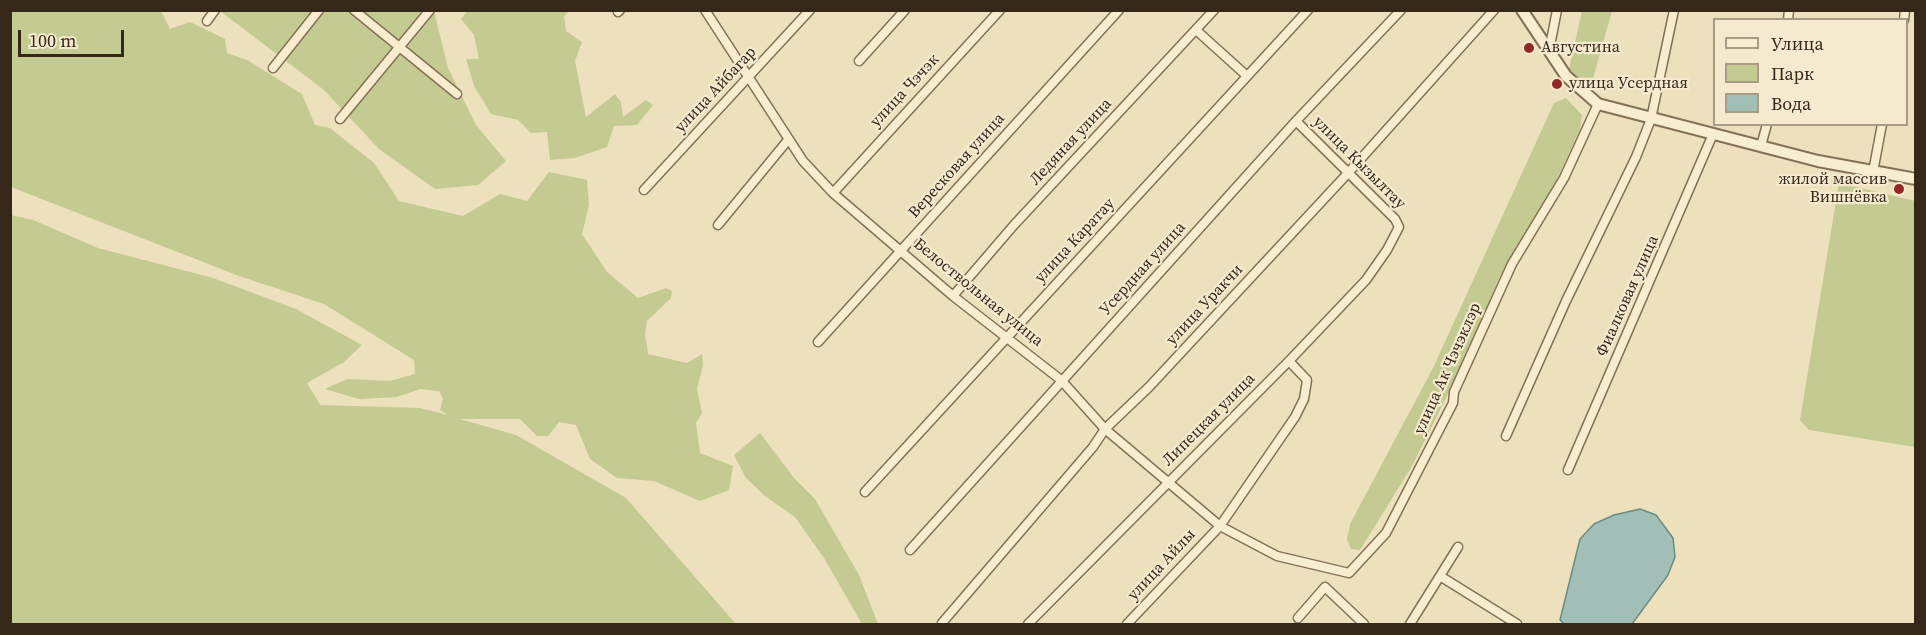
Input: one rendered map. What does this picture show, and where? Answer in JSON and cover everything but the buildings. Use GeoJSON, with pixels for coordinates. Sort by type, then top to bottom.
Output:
{"type":"FeatureCollection","features":[{"type":"Feature","properties":{"kind":"street"},"geometry":{"type":"LineString","coordinates":[[207,21],[215,10]]}},
{"type":"Feature","properties":{"kind":"street"},"geometry":{"type":"LineString","coordinates":[[273,68],[319,10]]}},
{"type":"Feature","properties":{"kind":"street"},"geometry":{"type":"LineString","coordinates":[[354,10],[457,94]]}},
{"type":"Feature","properties":{"kind":"street"},"geometry":{"type":"LineString","coordinates":[[339,119],[430,10]]}},
{"type":"Feature","properties":{"kind":"street","name":"улица Айбагар"},"geometry":{"type":"LineString","coordinates":[[644,190],[810,10]]}},
{"type":"Feature","properties":{"kind":"street"},"geometry":{"type":"LineString","coordinates":[[859,61],[905,10]]}},
{"type":"Feature","properties":{"kind":"street","name":"улица Чэчэк"},"geometry":{"type":"LineString","coordinates":[[833,193],[1000,10]]}},
{"type":"Feature","properties":{"kind":"street","name":"Вересковая улица"},"geometry":{"type":"LineString","coordinates":[[818,342],[1119,10]]}},
{"type":"Feature","properties":{"kind":"street","name":"Ледяная улица"},"geometry":{"type":"LineString","coordinates":[[953,296],[1014,225],[1214,10]]}},
{"type":"Feature","properties":{"kind":"street","name":"улица Каратау"},"geometry":{"type":"LineString","coordinates":[[865,492],[1308,10]]}},
{"type":"Feature","properties":{"kind":"street","name":"Усердная улица"},"geometry":{"type":"LineString","coordinates":[[910,550],[1296,121],[1401,10]]}},
{"type":"Feature","properties":{"kind":"street","name":"улица Уракчи"},"geometry":{"type":"LineString","coordinates":[[942,623],[1093,447],[1105,429],[1149,387],[1349,172],[1494,10]]}},
{"type":"Feature","properties":{"kind":"street"},"geometry":{"type":"LineString","coordinates":[[1522,10],[1566,76],[1598,104],[1761,146],[1916,180]]}},
{"type":"Feature","properties":{"kind":"street"},"geometry":{"type":"LineString","coordinates":[[1549,51],[1557,10]]}},
{"type":"Feature","properties":{"kind":"street"},"geometry":{"type":"LineString","coordinates":[[1506,436],[1566,301],[1636,157],[1651,119],[1674,10]]}},
{"type":"Feature","properties":{"kind":"street","name":"Белоствольная улица"},"geometry":{"type":"LineString","coordinates":[[707,11],[788,140],[803,161],[833,193],[953,296],[1061,380],[1105,429],[1220,526],[1277,556]]}},
{"type":"Feature","properties":{"kind":"street"},"geometry":{"type":"LineString","coordinates":[[1196,30],[1248,76]]}},
{"type":"Feature","properties":{"kind":"street","name":"улица Ак Чэчэклэр"},"geometry":{"type":"LineString","coordinates":[[1277,556],[1349,573],[1386,533],[1453,403],[1454,392],[1512,264],[1564,178],[1598,104]]}},
{"type":"Feature","properties":{"kind":"street","name":"улица Кызылтау"},"geometry":{"type":"LineString","coordinates":[[1296,121],[1395,219],[1398,227]]}},
{"type":"Feature","properties":{"kind":"street"},"geometry":{"type":"LineString","coordinates":[[1761,146],[1766,126]]}},
{"type":"Feature","properties":{"kind":"street"},"geometry":{"type":"LineString","coordinates":[[1873,172],[1882,126]]}},
{"type":"Feature","properties":{"kind":"street","name":"Фиалковая улица"},"geometry":{"type":"LineString","coordinates":[[1568,470],[1713,134]]}},
{"type":"Feature","properties":{"kind":"street"},"geometry":{"type":"LineString","coordinates":[[718,225],[788,140]]}},
{"type":"Feature","properties":{"kind":"street","name":"Липецкая улица"},"geometry":{"type":"LineString","coordinates":[[1028,624],[1289,361],[1366,280],[1387,250],[1398,227]]}},
{"type":"Feature","properties":{"kind":"street","name":"улица Айлы"},"geometry":{"type":"LineString","coordinates":[[1127,624],[1220,526],[1280,440],[1304,399],[1306,380],[1289,361]]}},
{"type":"Feature","properties":{"kind":"street"},"geometry":{"type":"LineString","coordinates":[[1410,624],[1458,547]]}},
{"type":"Feature","properties":{"kind":"street"},"geometry":{"type":"LineString","coordinates":[[1440,576],[1517,624]]}},
{"type":"Feature","properties":{"kind":"street"},"geometry":{"type":"LineString","coordinates":[[1298,618],[1325,587],[1364,624]]}},
{"type":"Feature","properties":{"kind":"green space"},"geometry":{"type":"Polygon","coordinates":[[[11,10],[161,11],[170,29],[190,22],[225,39],[227,53],[247,60],[302,94],[315,125],[330,128],[374,163],[399,201],[463,216],[500,194],[527,201],[549,172],[587,180],[589,205],[582,234],[607,272],[638,298],[666,288],[672,291],[671,298],[647,321],[645,333],[648,354],[687,363],[702,354],[703,365],[697,389],[702,413],[696,423],[700,453],[733,466],[729,490],[700,501],[654,481],[617,478],[590,459],[576,425],[559,422],[548,436],[537,436],[520,419],[460,419],[516,435],[626,498],[736,624],[11,624],[11,215],[33,220],[98,248],[213,278],[296,309],[362,345],[344,362],[307,383],[320,405],[420,408],[448,415],[440,410],[443,399],[439,391],[420,389],[397,397],[359,399],[325,389],[347,379],[390,381],[415,374],[414,360],[324,304],[239,276],[11,187],[11,10]]]}},
{"type":"Feature","properties":{"kind":"green space"},"geometry":{"type":"Polygon","coordinates":[[[220,11],[434,11],[448,68],[476,125],[506,161],[478,185],[435,189],[379,149],[324,90],[220,11]]]}},
{"type":"Feature","properties":{"kind":"green space"},"geometry":{"type":"Polygon","coordinates":[[[467,11],[570,11],[564,16],[566,31],[582,42],[575,61],[586,117],[615,94],[621,102],[623,117],[646,100],[653,105],[637,125],[614,126],[607,147],[575,158],[550,160],[547,132],[531,133],[518,120],[491,114],[474,86],[466,59],[479,59],[474,35],[461,19],[467,11]]]}},
{"type":"Feature","properties":{"kind":"green space"},"geometry":{"type":"Polygon","coordinates":[[[1582,11],[1612,11],[1589,93],[1568,73],[1582,11]]]}},
{"type":"Feature","properties":{"kind":"green space"},"geometry":{"type":"Polygon","coordinates":[[[1566,98],[1582,115],[1580,129],[1543,210],[1499,278],[1469,352],[1411,468],[1360,550],[1351,549],[1347,539],[1350,524],[1433,368],[1554,103],[1566,98]]]}},
{"type":"Feature","properties":{"kind":"green space"},"geometry":{"type":"Polygon","coordinates":[[[1839,183],[1915,201],[1915,447],[1809,430],[1800,420],[1839,183]]]}},
{"type":"Feature","properties":{"kind":"green space"},"geometry":{"type":"Polygon","coordinates":[[[760,433],[794,478],[815,499],[859,575],[878,624],[862,624],[824,558],[795,517],[765,496],[746,478],[734,455],[760,433]]]}},
{"type":"Feature","properties":{"kind":"water"},"geometry":{"type":"Polygon","coordinates":[[[1640,509],[1656,515],[1673,538],[1675,557],[1668,575],[1632,624],[1564,624],[1560,620],[1580,539],[1594,524],[1614,515],[1640,509]]]}},
{"type":"Feature","properties":{"kind":"place","name":"Августина"},"geometry":{"type":"Point","coordinates":[1529,48]}},
{"type":"Feature","properties":{"kind":"place","name":"улица Усердная"},"geometry":{"type":"Point","coordinates":[1557,84]}},
{"type":"Feature","properties":{"kind":"place","name":"жилой массив Вишнёвка"},"geometry":{"type":"Point","coordinates":[1899,189]}}]}
